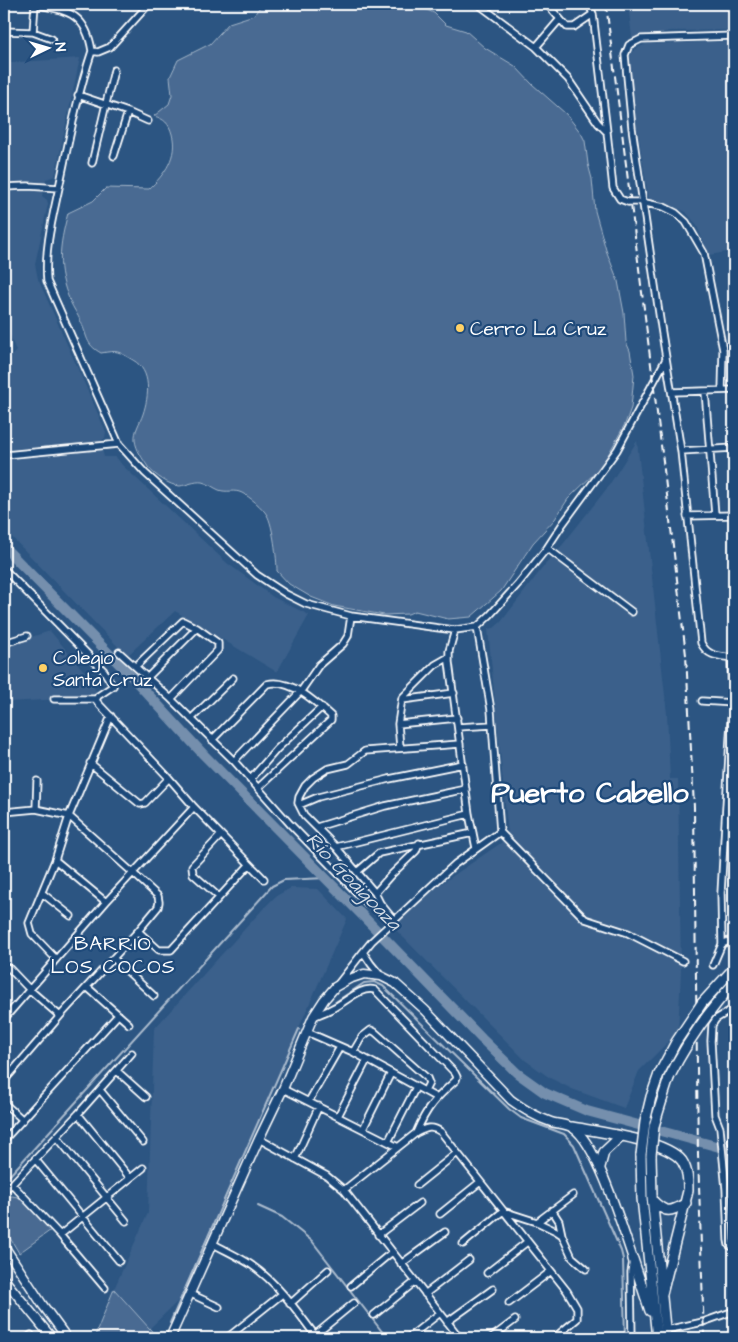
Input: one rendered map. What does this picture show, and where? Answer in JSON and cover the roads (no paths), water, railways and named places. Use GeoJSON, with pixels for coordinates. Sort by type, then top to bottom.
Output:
{"type":"FeatureCollection","features":[{"type":"Feature","properties":{"kind":"main road"},"geometry":{"type":"LineString","coordinates":[[656,1335],[642,1198],[641,1155],[645,1122],[659,1074],[676,1042],[702,1003],[734,968]]}},
{"type":"Feature","properties":{"kind":"main road"},"geometry":{"type":"LineString","coordinates":[[170,1338],[283,1089],[313,1017],[335,987],[349,979],[364,974],[381,976],[395,983],[425,1010],[511,1100],[523,1109],[536,1116],[572,1127],[661,1146],[675,1153],[683,1163],[688,1176],[688,1191],[662,1294]]}},
{"type":"Feature","properties":{"kind":"main road"},"geometry":{"type":"LineString","coordinates":[[666,1334],[653,1201],[651,1155],[654,1126],[669,1078],[683,1049],[711,1010],[734,983]]}},
{"type":"Feature","properties":{"kind":"main road"},"geometry":{"type":"LineString","coordinates":[[572,1127],[585,1139],[600,1167],[633,1259],[656,1335]]}},
{"type":"Feature","properties":{"kind":"main road"},"geometry":{"type":"LineString","coordinates":[[600,1167],[604,1152],[621,1136]]}},
{"type":"Feature","properties":{"kind":"main road"},"geometry":{"type":"LineString","coordinates":[[653,1201],[663,1210],[669,1211],[686,1203]]}},
{"type":"Feature","properties":{"kind":"main road"},"geometry":{"type":"LineString","coordinates":[[4,1246],[67,1338]]}},
{"type":"Feature","properties":{"kind":"main road"},"geometry":{"type":"LineString","coordinates":[[633,1259],[642,1262],[647,1250]]}},
{"type":"Feature","properties":{"kind":"main road"},"geometry":{"type":"LineString","coordinates":[[4,1279],[52,1338]]}},
{"type":"Feature","properties":{"kind":"street"},"geometry":{"type":"LineString","coordinates":[[33,32],[35,4],[62,10],[76,17],[83,23],[90,37],[92,51],[78,96],[48,234],[47,281],[118,444],[145,473],[257,575],[286,594],[306,604],[351,616],[454,630],[477,627],[496,609],[547,548],[617,450],[666,359]]}},
{"type":"Feature","properties":{"kind":"street"},"geometry":{"type":"LineString","coordinates":[[92,51],[98,52],[110,47],[149,4]]}},
{"type":"Feature","properties":{"kind":"street"},"geometry":{"type":"LineString","coordinates":[[478,4],[536,47],[568,79],[607,132]]}},
{"type":"Feature","properties":{"kind":"street"},"geometry":{"type":"LineString","coordinates":[[547,4],[566,27],[570,28],[593,14]]}},
{"type":"Feature","properties":{"kind":"street"},"geometry":{"type":"LineString","coordinates":[[590,4],[593,14],[613,188],[620,199],[628,202],[640,202],[664,207],[676,213],[686,222],[704,253],[723,350],[722,390]]}},
{"type":"Feature","properties":{"kind":"street"},"geometry":{"type":"LineString","coordinates":[[536,47],[560,19]]}},
{"type":"Feature","properties":{"kind":"street"},"geometry":{"type":"LineString","coordinates":[[4,31],[33,32],[52,39]]}},
{"type":"Feature","properties":{"kind":"street"},"geometry":{"type":"LineString","coordinates":[[713,965],[722,944],[720,893],[731,756],[733,658],[711,654],[705,651],[700,643],[681,451],[640,202],[625,55],[626,49],[632,43],[641,39],[734,36]]}},
{"type":"Feature","properties":{"kind":"street"},"geometry":{"type":"LineString","coordinates":[[92,163],[114,70]]}},
{"type":"Feature","properties":{"kind":"street"},"geometry":{"type":"LineString","coordinates":[[78,96],[128,112],[148,121]]}},
{"type":"Feature","properties":{"kind":"street"},"geometry":{"type":"LineString","coordinates":[[114,156],[128,112]]}},
{"type":"Feature","properties":{"kind":"street"},"geometry":{"type":"LineString","coordinates":[[4,187],[59,188]]}},
{"type":"Feature","properties":{"kind":"street"},"geometry":{"type":"LineString","coordinates":[[672,392],[734,390]]}},
{"type":"Feature","properties":{"kind":"street"},"geometry":{"type":"LineString","coordinates":[[705,391],[715,515]]}},
{"type":"Feature","properties":{"kind":"street"},"geometry":{"type":"LineString","coordinates":[[5,455],[118,444]]}},
{"type":"Feature","properties":{"kind":"street"},"geometry":{"type":"LineString","coordinates":[[681,451],[734,448]]}},
{"type":"Feature","properties":{"kind":"street"},"geometry":{"type":"LineString","coordinates":[[687,516],[734,515]]}},
{"type":"Feature","properties":{"kind":"street"},"geometry":{"type":"LineString","coordinates":[[547,548],[632,612]]}},
{"type":"Feature","properties":{"kind":"street"},"geometry":{"type":"LineString","coordinates":[[4,569],[104,671],[112,684],[96,699],[54,699]]}},
{"type":"Feature","properties":{"kind":"street"},"geometry":{"type":"LineString","coordinates":[[234,761],[301,691],[320,665],[343,644],[348,636],[351,616]]}},
{"type":"Feature","properties":{"kind":"street"},"geometry":{"type":"LineString","coordinates":[[136,666],[180,622],[185,622],[197,628],[218,643],[218,650],[171,699]]}},
{"type":"Feature","properties":{"kind":"street"},"geometry":{"type":"LineString","coordinates":[[477,627],[492,725],[500,832],[585,919],[628,933],[683,961]]}},
{"type":"Feature","properties":{"kind":"street"},"geometry":{"type":"LineString","coordinates":[[148,677],[197,628]]}},
{"type":"Feature","properties":{"kind":"street"},"geometry":{"type":"LineString","coordinates":[[454,630],[449,658],[469,814],[476,848]]}},
{"type":"Feature","properties":{"kind":"street"},"geometry":{"type":"LineString","coordinates":[[4,644],[27,636]]}},
{"type":"Feature","properties":{"kind":"street"},"geometry":{"type":"LineString","coordinates":[[119,652],[148,677],[234,761],[290,824],[366,903],[373,905],[380,903]]}},
{"type":"Feature","properties":{"kind":"street"},"geometry":{"type":"LineString","coordinates":[[400,747],[398,724],[402,700],[434,665],[449,658]]}},
{"type":"Feature","properties":{"kind":"street"},"geometry":{"type":"LineString","coordinates":[[191,719],[234,678]]}},
{"type":"Feature","properties":{"kind":"street"},"geometry":{"type":"LineString","coordinates":[[212,740],[267,684],[278,683],[301,691],[331,716],[331,720],[258,788]]}},
{"type":"Feature","properties":{"kind":"street"},"geometry":{"type":"LineString","coordinates":[[402,700],[454,693]]}},
{"type":"Feature","properties":{"kind":"street"},"geometry":{"type":"LineString","coordinates":[[96,699],[194,808],[264,879]]}},
{"type":"Feature","properties":{"kind":"street"},"geometry":{"type":"LineString","coordinates":[[702,701],[733,703]]}},
{"type":"Feature","properties":{"kind":"street"},"geometry":{"type":"LineString","coordinates":[[250,780],[277,749],[322,707]]}},
{"type":"Feature","properties":{"kind":"street"},"geometry":{"type":"LineString","coordinates":[[56,959],[32,934],[29,929],[29,923],[55,860],[69,816],[111,716]]}},
{"type":"Feature","properties":{"kind":"street"},"geometry":{"type":"LineString","coordinates":[[398,724],[457,718]]}},
{"type":"Feature","properties":{"kind":"street"},"geometry":{"type":"LineString","coordinates":[[458,727],[492,725]]}},
{"type":"Feature","properties":{"kind":"street"},"geometry":{"type":"LineString","coordinates":[[393,919],[380,903],[375,893],[336,847],[304,815],[299,805],[298,797],[305,786],[327,769],[348,764],[365,751],[460,744]]}},
{"type":"Feature","properties":{"kind":"street"},"geometry":{"type":"LineString","coordinates":[[90,763],[140,804],[145,803],[169,778]]}},
{"type":"Feature","properties":{"kind":"street"},"geometry":{"type":"LineString","coordinates":[[299,805],[318,797],[389,779],[463,764]]}},
{"type":"Feature","properties":{"kind":"street"},"geometry":{"type":"LineString","coordinates":[[36,810],[37,781]]}},
{"type":"Feature","properties":{"kind":"street"},"geometry":{"type":"LineString","coordinates":[[316,827],[385,806],[466,789]]}},
{"type":"Feature","properties":{"kind":"street"},"geometry":{"type":"LineString","coordinates":[[4,1019],[106,902],[194,808]]}},
{"type":"Feature","properties":{"kind":"street"},"geometry":{"type":"LineString","coordinates":[[4,812],[36,810],[69,816],[158,896],[159,902],[158,907],[138,931],[60,1016],[4,1081]]}},
{"type":"Feature","properties":{"kind":"street"},"geometry":{"type":"LineString","coordinates":[[336,847],[469,814]]}},
{"type":"Feature","properties":{"kind":"street"},"geometry":{"type":"LineString","coordinates":[[335,987],[381,930],[455,864],[500,832]]}},
{"type":"Feature","properties":{"kind":"street"},"geometry":{"type":"LineString","coordinates":[[357,872],[379,853],[473,833]]}},
{"type":"Feature","properties":{"kind":"street"},"geometry":{"type":"LineString","coordinates":[[219,897],[191,870],[192,866],[221,836]]}},
{"type":"Feature","properties":{"kind":"street"},"geometry":{"type":"LineString","coordinates":[[375,893],[416,851],[419,843]]}},
{"type":"Feature","properties":{"kind":"street"},"geometry":{"type":"LineString","coordinates":[[55,860],[106,902]]}},
{"type":"Feature","properties":{"kind":"street"},"geometry":{"type":"LineString","coordinates":[[138,931],[159,950],[171,950],[249,865]]}},
{"type":"Feature","properties":{"kind":"street"},"geometry":{"type":"LineString","coordinates":[[42,892],[70,916]]}},
{"type":"Feature","properties":{"kind":"street"},"geometry":{"type":"LineString","coordinates":[[722,944],[734,939]]}},
{"type":"Feature","properties":{"kind":"street"},"geometry":{"type":"LineString","coordinates":[[363,952],[381,976]]}},
{"type":"Feature","properties":{"kind":"street"},"geometry":{"type":"LineString","coordinates":[[113,958],[154,996]]}},
{"type":"Feature","properties":{"kind":"street"},"geometry":{"type":"LineString","coordinates":[[4,967],[9,968],[30,990],[60,1016]]}},
{"type":"Feature","properties":{"kind":"street"},"geometry":{"type":"LineString","coordinates":[[87,987],[128,1024]]}},
{"type":"Feature","properties":{"kind":"street"},"geometry":{"type":"LineString","coordinates":[[313,1017],[336,1007],[363,990],[371,988],[457,1076],[456,1080],[424,1114],[416,1133]]}},
{"type":"Feature","properties":{"kind":"street"},"geometry":{"type":"LineString","coordinates":[[734,1008],[716,1019],[712,1025],[711,1041],[715,1115],[720,1128],[726,1189],[728,1240],[729,1245],[734,1248]]}},
{"type":"Feature","properties":{"kind":"street"},"geometry":{"type":"LineString","coordinates":[[4,1140],[118,1015]]}},
{"type":"Feature","properties":{"kind":"street"},"geometry":{"type":"LineString","coordinates":[[353,1052],[366,1032],[371,1030],[375,1032],[427,1078],[429,1083],[425,1091]]}},
{"type":"Feature","properties":{"kind":"street"},"geometry":{"type":"LineString","coordinates":[[307,1032],[353,1052],[437,1098]]}},
{"type":"Feature","properties":{"kind":"street"},"geometry":{"type":"LineString","coordinates":[[309,1101],[340,1047]]}},
{"type":"Feature","properties":{"kind":"street"},"geometry":{"type":"LineString","coordinates":[[4,1190],[12,1184],[78,1114],[132,1053]]}},
{"type":"Feature","properties":{"kind":"street"},"geometry":{"type":"LineString","coordinates":[[338,1116],[366,1060]]}},
{"type":"Feature","properties":{"kind":"street"},"geometry":{"type":"LineString","coordinates":[[117,1071],[146,1097]]}},
{"type":"Feature","properties":{"kind":"street"},"geometry":{"type":"LineString","coordinates":[[363,1129],[391,1073]]}},
{"type":"Feature","properties":{"kind":"street"},"geometry":{"type":"LineString","coordinates":[[388,1142],[416,1087]]}},
{"type":"Feature","properties":{"kind":"street"},"geometry":{"type":"LineString","coordinates":[[283,1089],[398,1148]]}},
{"type":"Feature","properties":{"kind":"street"},"geometry":{"type":"LineString","coordinates":[[100,1090],[143,1142]]}},
{"type":"Feature","properties":{"kind":"street"},"geometry":{"type":"LineString","coordinates":[[4,1103],[24,1120]]}},
{"type":"Feature","properties":{"kind":"street"},"geometry":{"type":"LineString","coordinates":[[295,1159],[319,1106]]}},
{"type":"Feature","properties":{"kind":"street"},"geometry":{"type":"LineString","coordinates":[[78,1114],[130,1178]]}},
{"type":"Feature","properties":{"kind":"street"},"geometry":{"type":"LineString","coordinates":[[344,1190],[416,1133],[429,1127],[436,1128],[458,1153],[566,1291],[577,1308],[577,1319],[554,1338]]}},
{"type":"Feature","properties":{"kind":"street"},"geometry":{"type":"LineString","coordinates":[[57,1136],[126,1222]]}},
{"type":"Feature","properties":{"kind":"street"},"geometry":{"type":"LineString","coordinates":[[259,1139],[326,1176],[344,1190],[460,1338]]}},
{"type":"Feature","properties":{"kind":"street"},"geometry":{"type":"LineString","coordinates":[[417,1185],[458,1153]]}},
{"type":"Feature","properties":{"kind":"street"},"geometry":{"type":"LineString","coordinates":[[35,1159],[119,1261]]}},
{"type":"Feature","properties":{"kind":"street"},"geometry":{"type":"LineString","coordinates":[[60,1235],[143,1168]]}},
{"type":"Feature","properties":{"kind":"street"},"geometry":{"type":"LineString","coordinates":[[440,1214],[480,1182]]}},
{"type":"Feature","properties":{"kind":"street"},"geometry":{"type":"LineString","coordinates":[[12,1184],[60,1235],[105,1288]]}},
{"type":"Feature","properties":{"kind":"street"},"geometry":{"type":"LineString","coordinates":[[536,1222],[573,1195]]}},
{"type":"Feature","properties":{"kind":"street"},"geometry":{"type":"LineString","coordinates":[[378,1234],[420,1203]]}},
{"type":"Feature","properties":{"kind":"street"},"geometry":{"type":"LineString","coordinates":[[552,1210],[559,1221],[562,1235],[572,1257],[586,1269]]}},
{"type":"Feature","properties":{"kind":"street"},"geometry":{"type":"LineString","coordinates":[[503,1211],[536,1222],[562,1235]]}},
{"type":"Feature","properties":{"kind":"street"},"geometry":{"type":"LineString","coordinates":[[463,1244],[503,1211]]}},
{"type":"Feature","properties":{"kind":"street"},"geometry":{"type":"LineString","coordinates":[[401,1264],[445,1232]]}},
{"type":"Feature","properties":{"kind":"street"},"geometry":{"type":"LineString","coordinates":[[487,1273],[527,1242]]}},
{"type":"Feature","properties":{"kind":"street"},"geometry":{"type":"LineString","coordinates":[[212,1243],[248,1262],[259,1271],[282,1294],[316,1337],[354,1303]]}},
{"type":"Feature","properties":{"kind":"street"},"geometry":{"type":"LineString","coordinates":[[351,1286],[392,1252]]}},
{"type":"Feature","properties":{"kind":"street"},"geometry":{"type":"LineString","coordinates":[[632,1338],[631,1272],[633,1259]]}},
{"type":"Feature","properties":{"kind":"street"},"geometry":{"type":"LineString","coordinates":[[425,1294],[469,1260]]}},
{"type":"Feature","properties":{"kind":"street"},"geometry":{"type":"LineString","coordinates":[[290,1304],[328,1270]]}},
{"type":"Feature","properties":{"kind":"street"},"geometry":{"type":"LineString","coordinates":[[509,1303],[551,1272]]}},
{"type":"Feature","properties":{"kind":"street"},"geometry":{"type":"LineString","coordinates":[[374,1315],[416,1282]]}},
{"type":"Feature","properties":{"kind":"street"},"geometry":{"type":"LineString","coordinates":[[447,1322],[493,1289]]}},
{"type":"Feature","properties":{"kind":"street"},"geometry":{"type":"LineString","coordinates":[[191,1294],[220,1307]]}},
{"type":"Feature","properties":{"kind":"street"},"geometry":{"type":"LineString","coordinates":[[227,1338],[282,1294]]}},
{"type":"Feature","properties":{"kind":"street"},"geometry":{"type":"LineString","coordinates":[[666,1334],[734,1311]]}},
{"type":"Feature","properties":{"kind":"street"},"geometry":{"type":"LineString","coordinates":[[408,1338],[440,1313]]}},
{"type":"Feature","properties":{"kind":"street"},"geometry":{"type":"LineString","coordinates":[[491,1338],[515,1320]]}},
{"type":"Feature","properties":{"kind":"waterway","name":"Río Goaigoaza"},"geometry":{"type":"LineString","coordinates":[[4,547],[133,678],[204,755],[517,1073],[545,1093],[587,1111],[734,1151]]}},
{"type":"Feature","properties":{"kind":"waterway"},"geometry":{"type":"LineString","coordinates":[[4,1178],[10,1175],[272,886],[284,880],[326,878]]}},
{"type":"Feature","properties":{"kind":"waterway"},"geometry":{"type":"LineString","coordinates":[[322,1011],[364,983],[374,982],[383,986],[509,1109],[521,1118],[564,1134],[574,1145],[621,1251],[623,1259],[625,1338]]}},
{"type":"Feature","properties":{"kind":"waterway"},"geometry":{"type":"LineString","coordinates":[[170,1323],[299,1029]]}},
{"type":"Feature","properties":{"kind":"waterway"},"geometry":{"type":"LineString","coordinates":[[258,1206],[282,1217],[312,1241],[387,1338]]}},
{"type":"Feature","properties":{"kind":"railway"},"geometry":{"type":"LineString","coordinates":[[606,4],[686,655],[694,807],[698,1154],[704,1338]]}},
{"type":"Feature","properties":{"kind":"place","name":"Cerro La Cruz"},"geometry":{"type":"Point","coordinates":[460,328]}},
{"type":"Feature","properties":{"kind":"place","name":"Colegio Santa Cruz"},"geometry":{"type":"Point","coordinates":[43,668]}},
{"type":"Feature","properties":{"kind":"district","name":"Puerto Cabello"},"geometry":{"type":"Point","coordinates":[590,792]}},
{"type":"Feature","properties":{"kind":"district","name":"BARRIO LOS COCOS"},"geometry":{"type":"Point","coordinates":[113,954]}}]}
